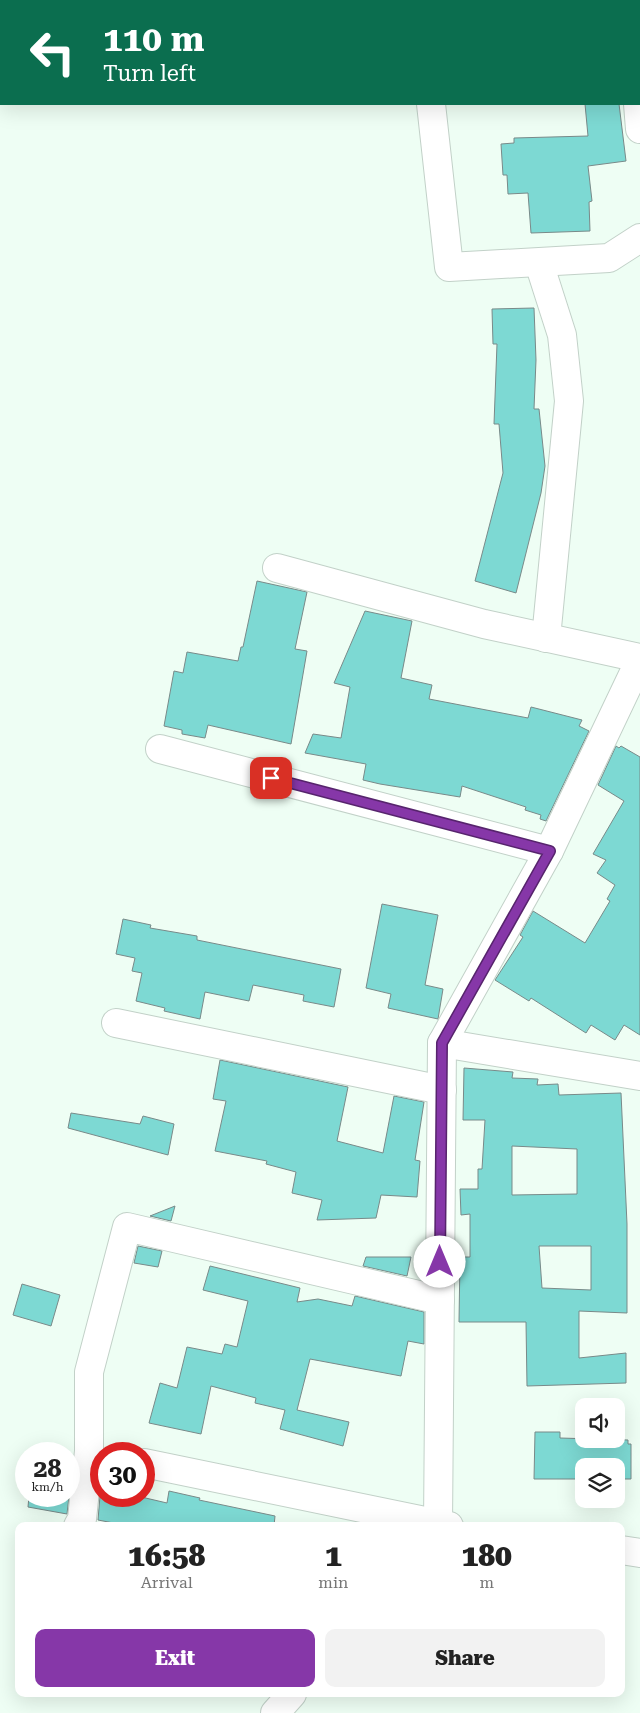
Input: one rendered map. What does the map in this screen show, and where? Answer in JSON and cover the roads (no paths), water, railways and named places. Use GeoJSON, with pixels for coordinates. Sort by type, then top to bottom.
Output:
{"type":"FeatureCollection","features":[{"type":"Feature","properties":{"kind":"street"},"geometry":{"type":"LineString","coordinates":[[431,105],[449,267],[609,258],[640,238]]}},
{"type":"Feature","properties":{"kind":"street"},"geometry":{"type":"LineString","coordinates":[[638,105],[640,129]]}},
{"type":"Feature","properties":{"kind":"street"},"geometry":{"type":"LineString","coordinates":[[539,263],[562,335],[569,401],[546,638]]}},
{"type":"Feature","properties":{"kind":"street"},"geometry":{"type":"LineString","coordinates":[[277,568],[484,624],[640,659],[550,851],[442,1043],[440,1300],[442,1522]]}},
{"type":"Feature","properties":{"kind":"street"},"geometry":{"type":"LineString","coordinates":[[160,749],[550,851]]}},
{"type":"Feature","properties":{"kind":"street"},"geometry":{"type":"LineString","coordinates":[[116,1023],[442,1090]]}},
{"type":"Feature","properties":{"kind":"street"},"geometry":{"type":"LineString","coordinates":[[442,1043],[640,1076]]}},
{"type":"Feature","properties":{"kind":"street"},"geometry":{"type":"LineString","coordinates":[[95,1442],[89,1372],[128,1227],[440,1300]]}},
{"type":"Feature","properties":{"kind":"street"},"geometry":{"type":"LineString","coordinates":[[155,1464],[423,1522]]}},
{"type":"Feature","properties":{"kind":"street"},"geometry":{"type":"LineString","coordinates":[[80,1522],[90,1481]]}},
{"type":"Feature","properties":{"kind":"street"},"geometry":{"type":"LineString","coordinates":[[625,1551],[640,1553]]}},
{"type":"Feature","properties":{"kind":"street"},"geometry":{"type":"LineString","coordinates":[[275,1713],[289,1697]]}}]}
